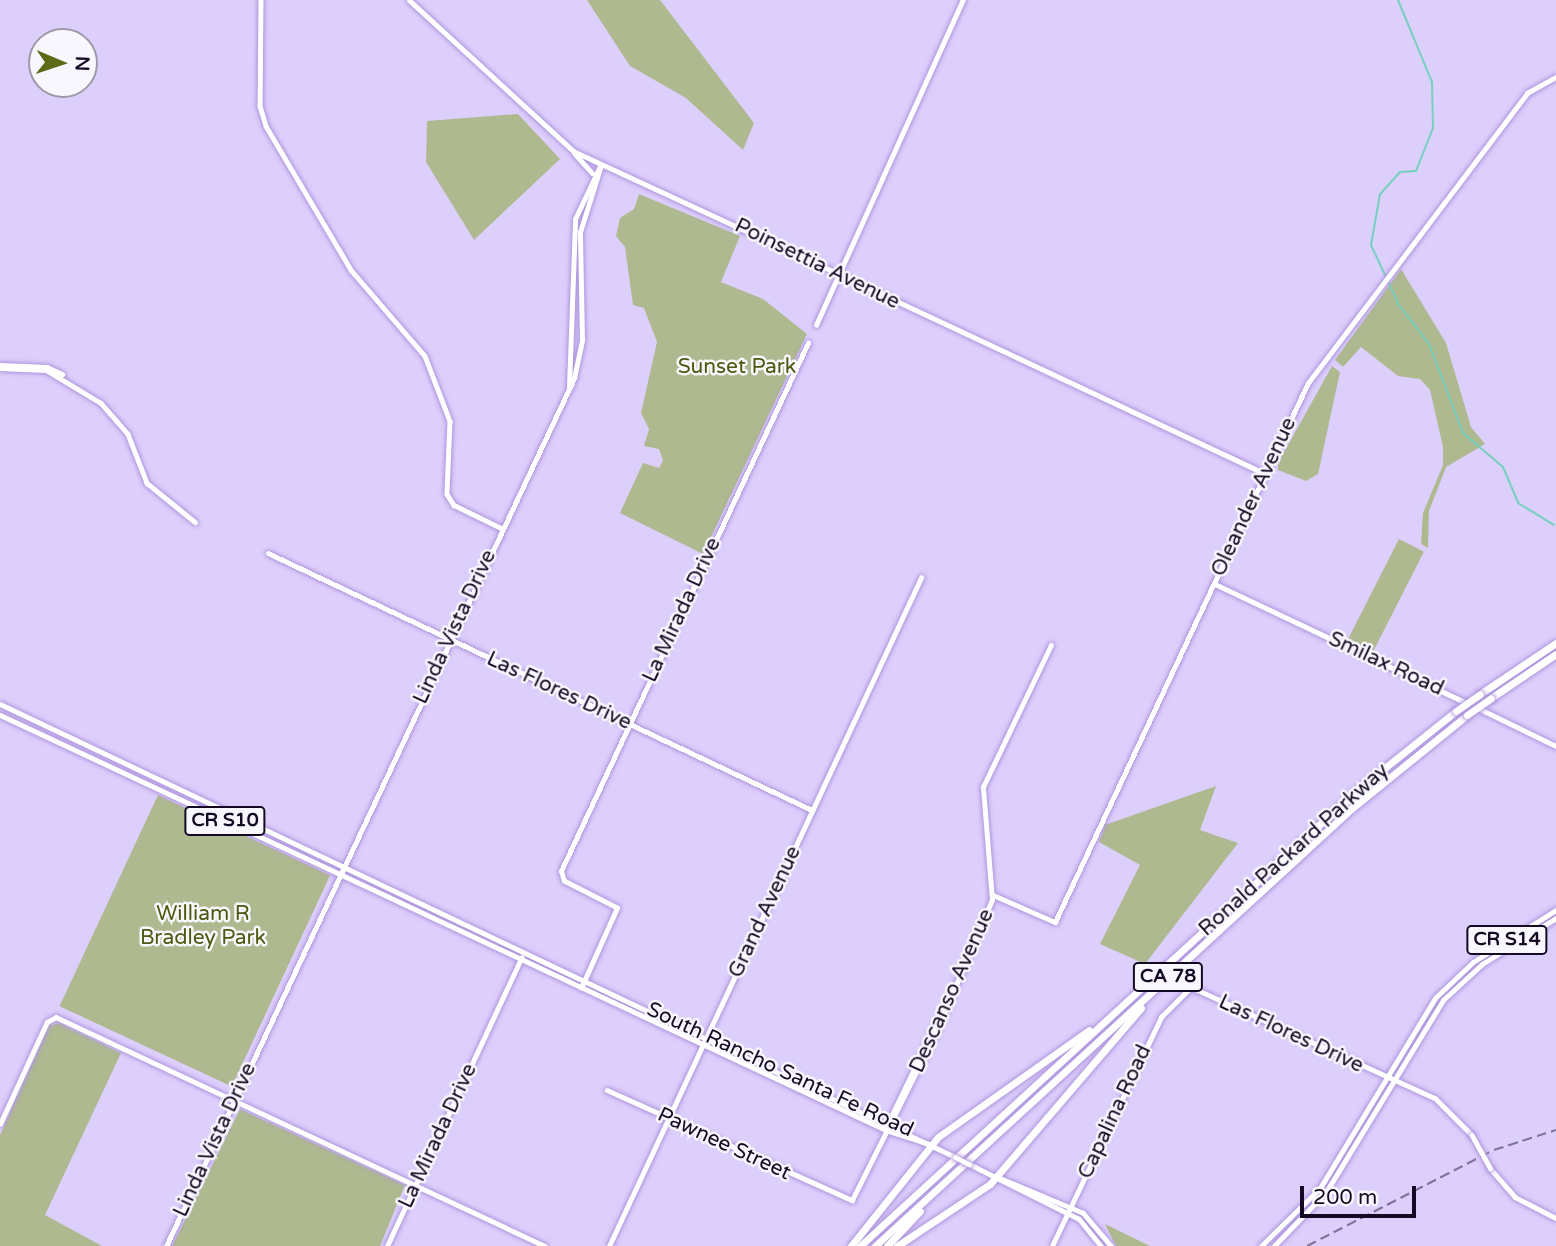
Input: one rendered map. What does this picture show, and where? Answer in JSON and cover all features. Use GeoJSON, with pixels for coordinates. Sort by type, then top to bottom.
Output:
{"type":"FeatureCollection","features":[{"type":"Feature","properties":{"kind":"highway","name":"Ronald Packard Parkway"},"geometry":{"type":"LineString","coordinates":[[860,1246],[1356,791],[1456,711],[1556,643]]}},
{"type":"Feature","properties":{"kind":"highway","name":"Ronald Packard Parkway"},"geometry":{"type":"LineString","coordinates":[[875,1246],[1351,809],[1467,715],[1556,654]]}},
{"type":"Feature","properties":{"kind":"highway"},"geometry":{"type":"LineString","coordinates":[[897,1246],[995,1176],[1177,969]]}},
{"type":"Feature","properties":{"kind":"highway"},"geometry":{"type":"LineString","coordinates":[[851,1246],[932,1145],[1101,1025]]}},
{"type":"Feature","properties":{"kind":"highway"},"geometry":{"type":"LineString","coordinates":[[887,1246],[957,1171]]}},
{"type":"Feature","properties":{"kind":"main road","name":"Poinsettia Avenue"},"geometry":{"type":"LineString","coordinates":[[409,0],[573,150],[839,274]]}},
{"type":"Feature","properties":{"kind":"main road"},"geometry":{"type":"LineString","coordinates":[[839,274],[963,0]]}},
{"type":"Feature","properties":{"kind":"main road"},"geometry":{"type":"LineString","coordinates":[[573,150],[592,173]]}},
{"type":"Feature","properties":{"kind":"main road"},"geometry":{"type":"LineString","coordinates":[[569,386],[575,219],[592,173],[601,165]]}},
{"type":"Feature","properties":{"kind":"main road"},"geometry":{"type":"LineString","coordinates":[[501,528],[569,386],[581,354],[580,232],[601,165]]}},
{"type":"Feature","properties":{"kind":"main road","name":"Linda Vista Drive"},"geometry":{"type":"LineString","coordinates":[[166,1246],[501,528]]}},
{"type":"Feature","properties":{"kind":"main road","name":"South Rancho Santa Fe Road"},"geometry":{"type":"LineString","coordinates":[[0,704],[761,1061],[932,1145]]}},
{"type":"Feature","properties":{"kind":"main road","name":"South Rancho Santa Fe Road"},"geometry":{"type":"LineString","coordinates":[[0,715],[886,1130],[932,1145]]}},
{"type":"Feature","properties":{"kind":"main road","name":"CR S14"},"geometry":{"type":"LineString","coordinates":[[1261,1246],[1320,1188],[1385,1077],[1447,984],[1556,910]]}},
{"type":"Feature","properties":{"kind":"main road","name":"CR S14"},"geometry":{"type":"LineString","coordinates":[[1274,1246],[1326,1192],[1392,1080],[1455,988],[1556,918]]}},
{"type":"Feature","properties":{"kind":"main road","name":"Grand Avenue"},"geometry":{"type":"LineString","coordinates":[[609,1246],[707,1036]]}},
{"type":"Feature","properties":{"kind":"main road"},"geometry":{"type":"LineString","coordinates":[[745,1063],[761,1061]]}},
{"type":"Feature","properties":{"kind":"main road","name":"CR S10"},"geometry":{"type":"LineString","coordinates":[[932,1145],[995,1176],[1070,1206],[1096,1222],[1111,1246]]}},
{"type":"Feature","properties":{"kind":"main road","name":"CR S10"},"geometry":{"type":"LineString","coordinates":[[995,1176],[1086,1224],[1101,1246]]}},
{"type":"Feature","properties":{"kind":"street","name":"Linda Vista Drive"},"geometry":{"type":"LineString","coordinates":[[261,0],[260,106],[266,126],[351,270],[425,356],[450,421],[447,494],[454,505],[501,528]]}},
{"type":"Feature","properties":{"kind":"street","name":"Oleander Avenue"},"geometry":{"type":"LineString","coordinates":[[993,895],[1055,922],[1308,383],[1384,278],[1515,109],[1534,87],[1556,77]]}},
{"type":"Feature","properties":{"kind":"street"},"geometry":{"type":"LineString","coordinates":[[816,325],[839,274]]}},
{"type":"Feature","properties":{"kind":"street","name":"Poinsettia Avenue"},"geometry":{"type":"LineString","coordinates":[[839,274],[1264,473]]}},
{"type":"Feature","properties":{"kind":"street","name":"La Mirada Drive"},"geometry":{"type":"LineString","coordinates":[[584,979],[617,904],[562,878],[629,724],[808,343]]}},
{"type":"Feature","properties":{"kind":"street"},"geometry":{"type":"LineString","coordinates":[[0,366],[46,370],[67,380],[111,411],[128,434],[147,483],[195,522]]}},
{"type":"Feature","properties":{"kind":"street","name":"Las Flores Drive"},"geometry":{"type":"LineString","coordinates":[[268,553],[812,810]]}},
{"type":"Feature","properties":{"kind":"street","name":"Grand Avenue"},"geometry":{"type":"LineString","coordinates":[[707,1036],[921,578]]}},
{"type":"Feature","properties":{"kind":"street","name":"Smilax Road"},"geometry":{"type":"LineString","coordinates":[[1214,584],[1556,746]]}},
{"type":"Feature","properties":{"kind":"street","name":"Descanso Avenue"},"geometry":{"type":"LineString","coordinates":[[840,1199],[855,1196],[993,895],[983,787],[1051,645]]}},
{"type":"Feature","properties":{"kind":"street","name":"La Mirada Drive"},"geometry":{"type":"LineString","coordinates":[[387,1246],[525,950]]}},
{"type":"Feature","properties":{"kind":"street"},"geometry":{"type":"LineString","coordinates":[[581,988],[584,979]]}},
{"type":"Feature","properties":{"kind":"street","name":"Las Flores Drive"},"geometry":{"type":"LineString","coordinates":[[1191,987],[1385,1077],[1435,1097],[1472,1135],[1490,1168],[1515,1197],[1556,1218]]}},
{"type":"Feature","properties":{"kind":"street","name":"Capalina Road"},"geometry":{"type":"LineString","coordinates":[[1052,1246],[1161,1017],[1191,987]]}},
{"type":"Feature","properties":{"kind":"street"},"geometry":{"type":"LineString","coordinates":[[0,1124],[47,1022],[56,1017],[545,1246]]}},
{"type":"Feature","properties":{"kind":"street","name":"Pawnee Street"},"geometry":{"type":"LineString","coordinates":[[607,1090],[840,1199]]}},
{"type":"Feature","properties":{"kind":"green space"},"geometry":{"type":"Polygon","coordinates":[[[587,0],[660,0],[754,123],[743,150],[686,98],[630,66],[587,0]]]}},
{"type":"Feature","properties":{"kind":"green space"},"geometry":{"type":"Polygon","coordinates":[[[518,114],[560,159],[474,240],[426,162],[427,121],[518,114]]]}},
{"type":"Feature","properties":{"kind":"green space","name":"Sunset Park"},"geometry":{"type":"Polygon","coordinates":[[[639,194],[740,236],[721,282],[763,299],[807,334],[703,554],[620,513],[643,463],[659,468],[663,460],[659,449],[644,446],[649,429],[641,413],[657,342],[644,308],[633,305],[625,247],[616,236],[620,218],[634,209],[639,194]]]}},
{"type":"Feature","properties":{"kind":"green space"},"geometry":{"type":"Polygon","coordinates":[[[1401,269],[1446,343],[1471,427],[1485,444],[1446,467],[1429,511],[1428,548],[1421,544],[1423,513],[1443,465],[1443,447],[1430,390],[1420,379],[1398,376],[1361,347],[1343,367],[1335,360],[1401,269]]]}},
{"type":"Feature","properties":{"kind":"green space"},"geometry":{"type":"Polygon","coordinates":[[[1332,366],[1340,372],[1318,474],[1306,481],[1278,470],[1278,463],[1332,366]]]}},
{"type":"Feature","properties":{"kind":"green space"},"geometry":{"type":"Polygon","coordinates":[[[1399,539],[1424,552],[1372,654],[1347,641],[1399,539]]]}},
{"type":"Feature","properties":{"kind":"green space"},"geometry":{"type":"Polygon","coordinates":[[[1216,786],[1200,830],[1238,843],[1145,964],[1100,944],[1140,865],[1099,842],[1105,825],[1216,786]]]}},
{"type":"Feature","properties":{"kind":"green space","name":"William R Bradley Park"},"geometry":{"type":"Polygon","coordinates":[[[158,795],[330,875],[232,1086],[60,1006],[158,795]]]}},
{"type":"Feature","properties":{"kind":"green space"},"geometry":{"type":"Polygon","coordinates":[[[59,1023],[121,1053],[45,1215],[102,1246],[0,1246],[0,1135],[49,1026],[59,1023]]]}},
{"type":"Feature","properties":{"kind":"green space"},"geometry":{"type":"Polygon","coordinates":[[[240,1109],[405,1185],[380,1246],[172,1246],[240,1109]]]}},
{"type":"Feature","properties":{"kind":"green space"},"geometry":{"type":"Polygon","coordinates":[[[1105,1224],[1150,1246],[1116,1246],[1105,1224]]]}},
{"type":"Feature","properties":{"kind":"waterway"},"geometry":{"type":"LineString","coordinates":[[1398,0],[1432,82],[1433,128],[1416,171],[1400,172],[1380,194],[1371,245],[1399,305],[1429,344],[1463,433],[1503,467],[1518,503],[1554,525]]}},
{"type":"Feature","properties":{"kind":"railway"},"geometry":{"type":"LineString","coordinates":[[1307,1246],[1494,1150],[1556,1130]]}}]}
